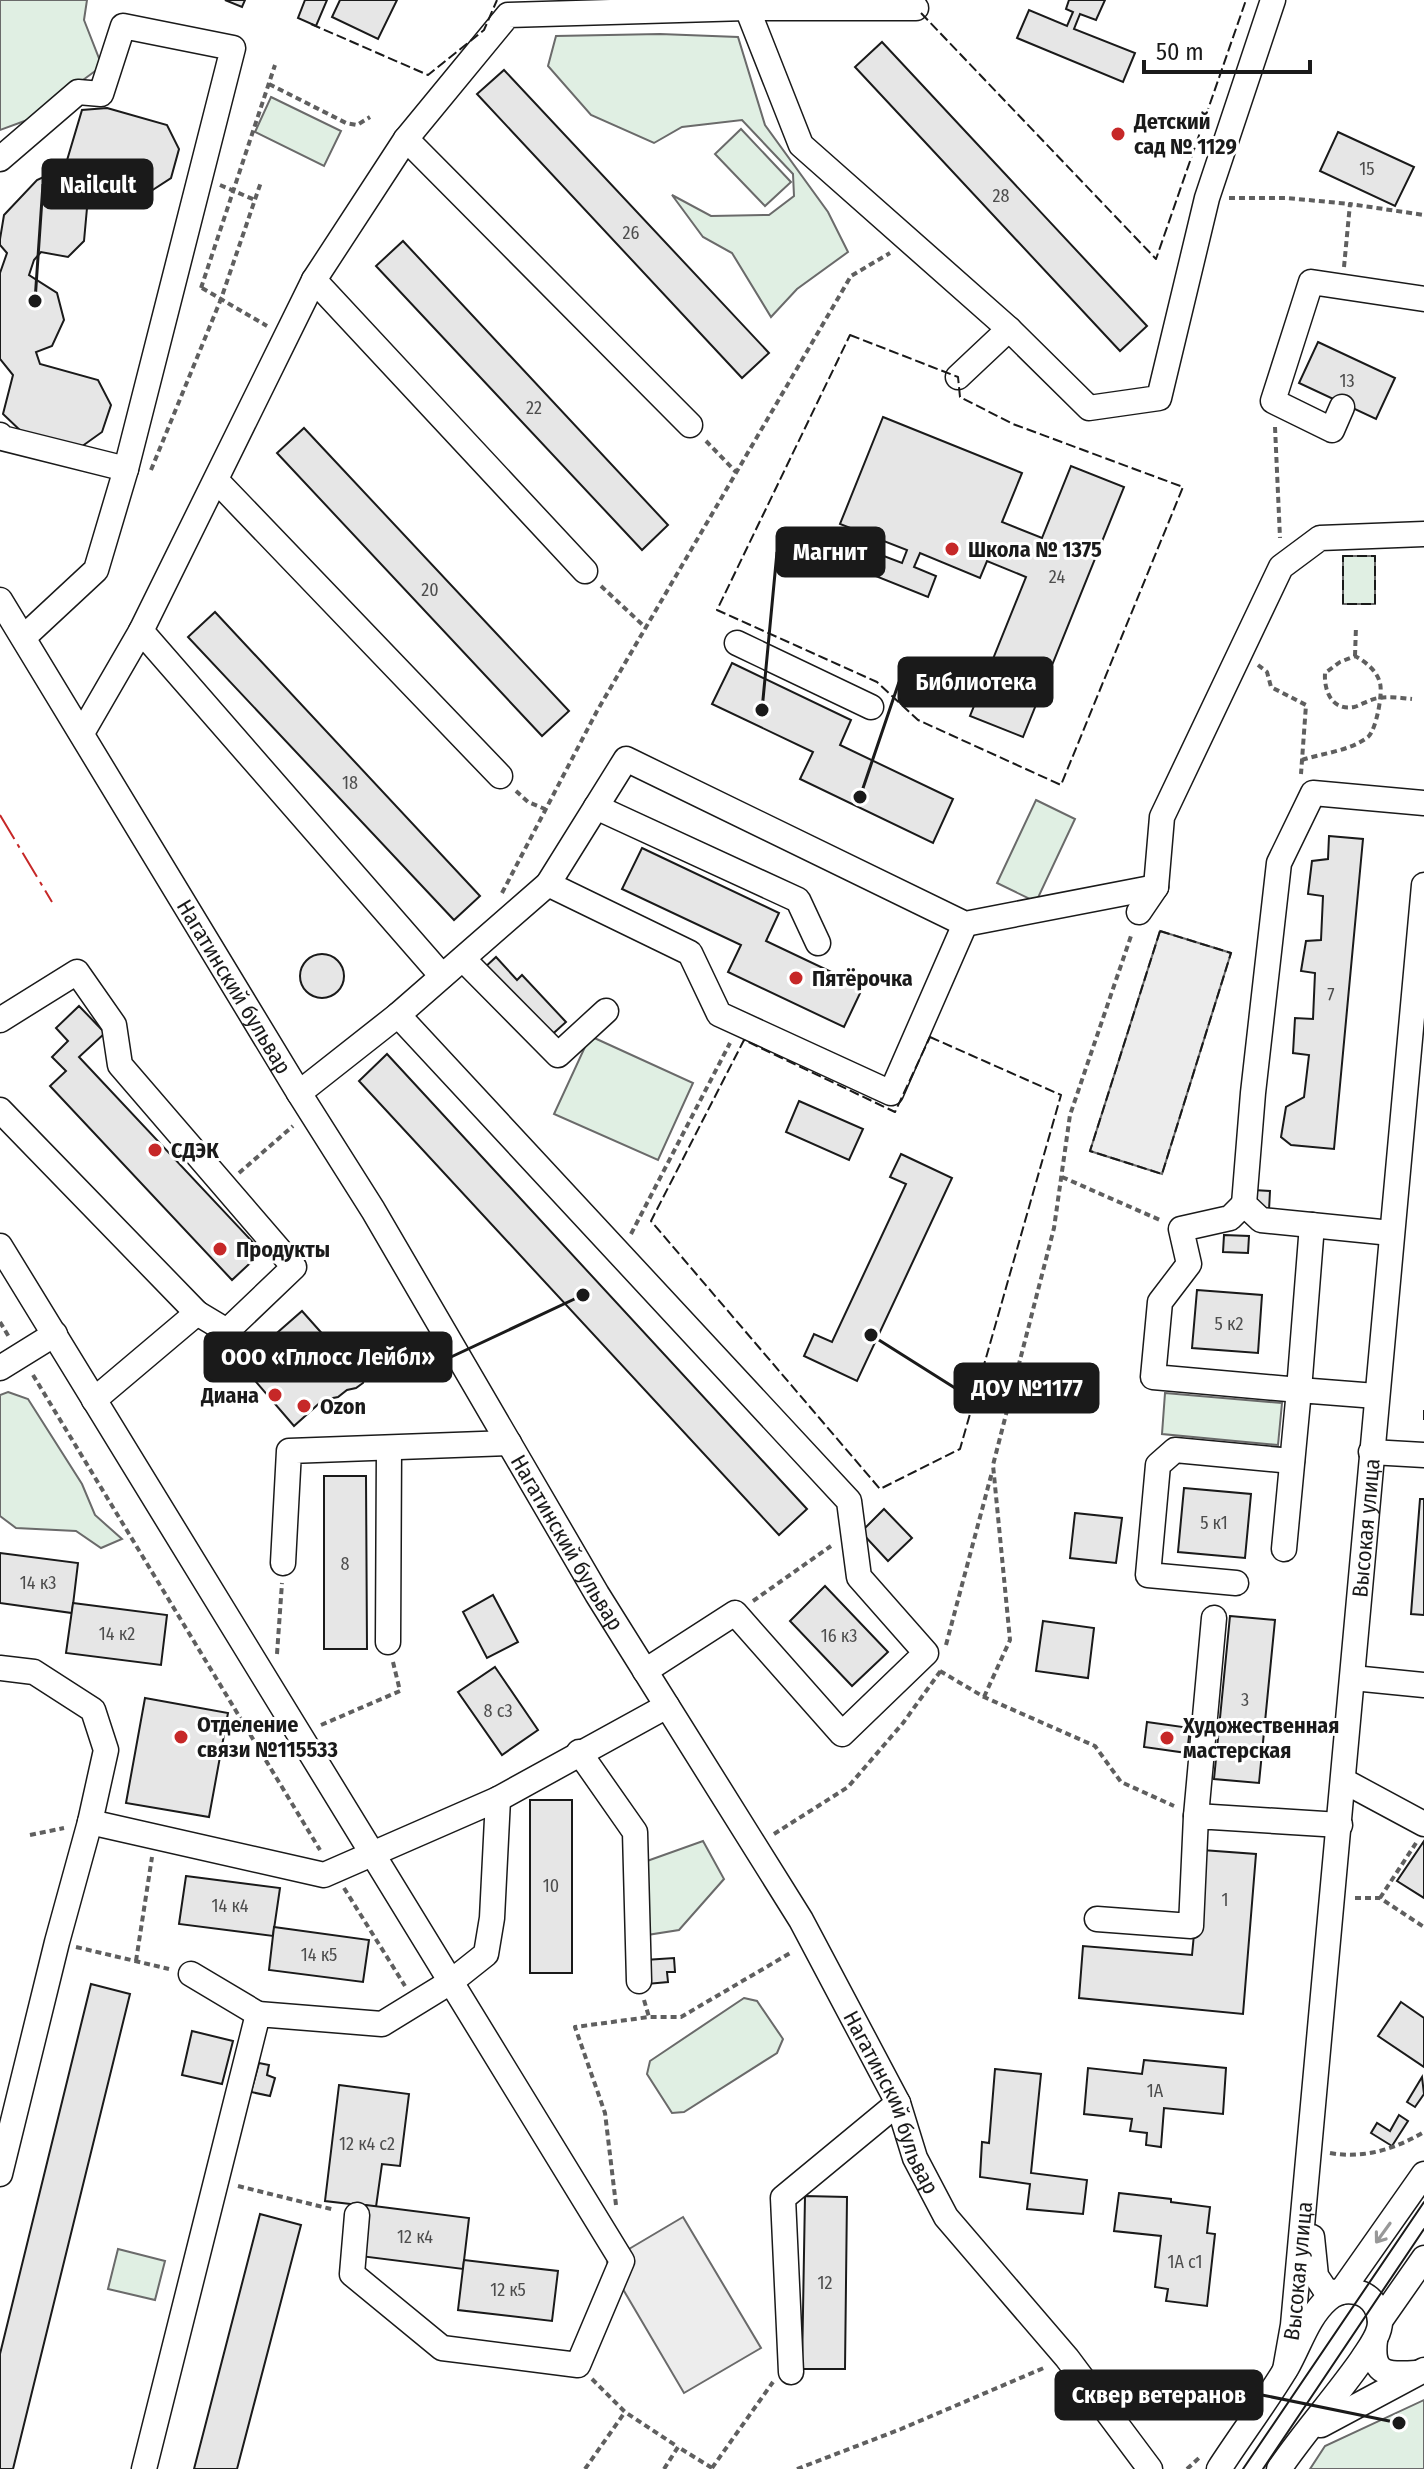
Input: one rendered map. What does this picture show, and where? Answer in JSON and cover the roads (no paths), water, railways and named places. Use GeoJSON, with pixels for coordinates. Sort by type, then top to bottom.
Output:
{"type":"FeatureCollection","features":[{"type":"Feature","properties":{"kind":"street"},"geometry":{"type":"LineString","coordinates":[[747,8],[801,145],[1009,329],[1089,408],[1159,398],[1207,198],[1273,0]]}},
{"type":"Feature","properties":{"kind":"street"},"geometry":{"type":"LineString","coordinates":[[82,733],[141,631],[314,280],[406,139],[508,15],[747,8],[916,8]]}},
{"type":"Feature","properties":{"kind":"street"},"geometry":{"type":"LineString","coordinates":[[0,159],[78,92],[101,94],[123,26],[233,48],[176,273],[136,476],[96,570],[24,637]]}},
{"type":"Feature","properties":{"kind":"street"},"geometry":{"type":"LineString","coordinates":[[406,139],[690,425]]}},
{"type":"Feature","properties":{"kind":"street"},"geometry":{"type":"LineString","coordinates":[[314,280],[585,571]]}},
{"type":"Feature","properties":{"kind":"street"},"geometry":{"type":"LineString","coordinates":[[1342,407],[1332,430],[1273,401],[1311,282],[1424,299]]}},
{"type":"Feature","properties":{"kind":"street"},"geometry":{"type":"LineString","coordinates":[[958,377],[1009,329]]}},
{"type":"Feature","properties":{"kind":"street"},"geometry":{"type":"LineString","coordinates":[[0,435],[136,476]]}},
{"type":"Feature","properties":{"kind":"street"},"geometry":{"type":"LineString","coordinates":[[217,481],[500,776]]}},
{"type":"Feature","properties":{"kind":"street"},"geometry":{"type":"LineString","coordinates":[[1139,912],[1156,887],[1162,817],[1281,567],[1320,538],[1424,534]]}},
{"type":"Feature","properties":{"kind":"street","name":"Нагатинский бульвар"},"geometry":{"type":"LineString","coordinates":[[0,600],[373,1210],[597,1594],[801,1920],[898,2103],[915,2158],[946,2217],[1067,2358],[1150,2469]]}},
{"type":"Feature","properties":{"kind":"street"},"geometry":{"type":"LineString","coordinates":[[141,631],[442,976]]}},
{"type":"Feature","properties":{"kind":"street"},"geometry":{"type":"LineString","coordinates":[[737,643],[871,707]]}},
{"type":"Feature","properties":{"kind":"street"},"geometry":{"type":"LineString","coordinates":[[299,1093],[398,1015],[548,884],[626,759],[965,924],[1156,887]]}},
{"type":"Feature","properties":{"kind":"street"},"geometry":{"type":"LineString","coordinates":[[1376,1396],[1153,1377],[1160,1302],[1189,1264],[1181,1229],[1230,1218],[1244,1204],[1279,863],[1313,793],[1424,803]]}},
{"type":"Feature","properties":{"kind":"street"},"geometry":{"type":"LineString","coordinates":[[596,807],[798,900],[818,943]]}},
{"type":"Feature","properties":{"kind":"street"},"geometry":{"type":"LineString","coordinates":[[548,884],[690,953],[719,1014],[891,1093],[965,924]]}},
{"type":"Feature","properties":{"kind":"street","name":"Высокая улица"},"geometry":{"type":"LineString","coordinates":[[1285,2370],[1293,2325],[1340,1825],[1391,1233],[1412,1120],[1424,885]]}},
{"type":"Feature","properties":{"kind":"street"},"geometry":{"type":"LineString","coordinates":[[463,959],[558,1055],[606,1011]]}},
{"type":"Feature","properties":{"kind":"street"},"geometry":{"type":"LineString","coordinates":[[0,1020],[77,972],[114,1025],[120,1065],[294,1267],[227,1331],[197,1313],[0,1110]]}},
{"type":"Feature","properties":{"kind":"street"},"geometry":{"type":"LineString","coordinates":[[398,1015],[849,1501],[859,1577],[926,1653],[842,1734],[735,1613],[645,1671]]}},
{"type":"Feature","properties":{"kind":"street"},"geometry":{"type":"LineString","coordinates":[[1244,1204],[1261,1220],[1391,1233]]}},
{"type":"Feature","properties":{"kind":"street"},"geometry":{"type":"LineString","coordinates":[[1284,1549],[1312,1225]]}},
{"type":"Feature","properties":{"kind":"street"},"geometry":{"type":"LineString","coordinates":[[0,1246],[622,2261],[578,2365],[442,2348],[352,2274],[357,2215]]}},
{"type":"Feature","properties":{"kind":"street"},"geometry":{"type":"LineString","coordinates":[[94,1400],[197,1313]]}},
{"type":"Feature","properties":{"kind":"street"},"geometry":{"type":"LineString","coordinates":[[10,1362],[55,1334]]}},
{"type":"Feature","properties":{"kind":"street"},"geometry":{"type":"LineString","coordinates":[[283,1563],[289,1451],[509,1443]]}},
{"type":"Feature","properties":{"kind":"street"},"geometry":{"type":"LineString","coordinates":[[388,1642],[389,1448]]}},
{"type":"Feature","properties":{"kind":"street"},"geometry":{"type":"LineString","coordinates":[[1236,1583],[1148,1575],[1158,1465],[1175,1450],[1292,1461]]}},
{"type":"Feature","properties":{"kind":"street"},"geometry":{"type":"LineString","coordinates":[[1371,1452],[1424,1455]]}},
{"type":"Feature","properties":{"kind":"street"},"geometry":{"type":"LineString","coordinates":[[1097,1919],[1191,1926],[1196,1816],[1214,1618]]}},
{"type":"Feature","properties":{"kind":"street"},"geometry":{"type":"LineString","coordinates":[[0,1668],[34,1672],[93,1710],[106,1750],[0,2171]]}},
{"type":"Feature","properties":{"kind":"street"},"geometry":{"type":"LineString","coordinates":[[1353,1678],[1424,1685]]}},
{"type":"Feature","properties":{"kind":"street"},"geometry":{"type":"LineString","coordinates":[[90,1822],[324,1875],[498,1799],[667,1706]]}},
{"type":"Feature","properties":{"kind":"street"},"geometry":{"type":"LineString","coordinates":[[579,1752],[635,1832],[639,1981]]}},
{"type":"Feature","properties":{"kind":"street"},"geometry":{"type":"LineString","coordinates":[[1344,1781],[1420,1833]]}},
{"type":"Feature","properties":{"kind":"street"},"geometry":{"type":"LineString","coordinates":[[191,1974],[258,2014],[382,2024],[452,1981],[486,1954],[492,1918],[498,1799]]}},
{"type":"Feature","properties":{"kind":"street"},"geometry":{"type":"LineString","coordinates":[[1196,1816],[1340,1825]]}},
{"type":"Feature","properties":{"kind":"street"},"geometry":{"type":"LineString","coordinates":[[144,2469],[258,2014]]}},
{"type":"Feature","properties":{"kind":"street"},"geometry":{"type":"LineString","coordinates":[[790,2364],[783,2198],[898,2103]]}},
{"type":"Feature","properties":{"kind":"street","name":"Высокая улица"},"geometry":{"type":"LineString","coordinates":[[1306,2171],[1316,2276],[1326,2291],[1339,2292]]}},
{"type":"Feature","properties":{"kind":"street"},"geometry":{"type":"LineString","coordinates":[[1212,2462],[1285,2370],[1308,2325],[1329,2297],[1339,2292],[1424,2174]]}},
{"type":"Feature","properties":{"kind":"street"},"geometry":{"type":"LineString","coordinates":[[1279,2469],[1334,2400],[1424,2258]]}},
{"type":"Feature","properties":{"kind":"street"},"geometry":{"type":"LineString","coordinates":[[1339,2292],[1362,2293],[1374,2303],[1378,2330],[1373,2356],[1384,2372],[1392,2375],[1421,2371]]}},
{"type":"Feature","properties":{"kind":"street"},"geometry":{"type":"LineString","coordinates":[[1297,2444],[1326,2422],[1421,2371]]}},
{"type":"Feature","properties":{"kind":"tram line"},"geometry":{"type":"LineString","coordinates":[[1243,2469],[1424,2202]]}},
{"type":"Feature","properties":{"kind":"tram line"},"geometry":{"type":"LineString","coordinates":[[1263,2469],[1424,2229]]}},
{"type":"Feature","properties":{"kind":"place","name":"Детский сад № 1129"},"geometry":{"type":"Point","coordinates":[1118,134]}},
{"type":"Feature","properties":{"kind":"place","name":"Nailcult"},"geometry":{"type":"Point","coordinates":[35,301]}},
{"type":"Feature","properties":{"kind":"place","name":"Школа № 1375"},"geometry":{"type":"Point","coordinates":[952,549]}},
{"type":"Feature","properties":{"kind":"place","name":"Магнит"},"geometry":{"type":"Point","coordinates":[762,710]}},
{"type":"Feature","properties":{"kind":"place","name":"Библиотека"},"geometry":{"type":"Point","coordinates":[860,797]}},
{"type":"Feature","properties":{"kind":"place","name":"Пятёрочка"},"geometry":{"type":"Point","coordinates":[796,978]}},
{"type":"Feature","properties":{"kind":"place","name":"СДЭК"},"geometry":{"type":"Point","coordinates":[155,1150]}},
{"type":"Feature","properties":{"kind":"place","name":"Продукты"},"geometry":{"type":"Point","coordinates":[220,1249]}},
{"type":"Feature","properties":{"kind":"place","name":"ООО «Гллосс Лейбл»"},"geometry":{"type":"Point","coordinates":[583,1295]}},
{"type":"Feature","properties":{"kind":"place","name":"ДОУ №1177"},"geometry":{"type":"Point","coordinates":[871,1335]}},
{"type":"Feature","properties":{"kind":"place","name":"Диана"},"geometry":{"type":"Point","coordinates":[275,1395]}},
{"type":"Feature","properties":{"kind":"place","name":"Ozon"},"geometry":{"type":"Point","coordinates":[304,1406]}},
{"type":"Feature","properties":{"kind":"place","name":"Отделение связи №115533"},"geometry":{"type":"Point","coordinates":[181,1737]}},
{"type":"Feature","properties":{"kind":"place","name":"Художественная мастерская"},"geometry":{"type":"Point","coordinates":[1167,1738]}},
{"type":"Feature","properties":{"kind":"place","name":"Сквер ветеранов"},"geometry":{"type":"Point","coordinates":[1399,2423]}}]}
